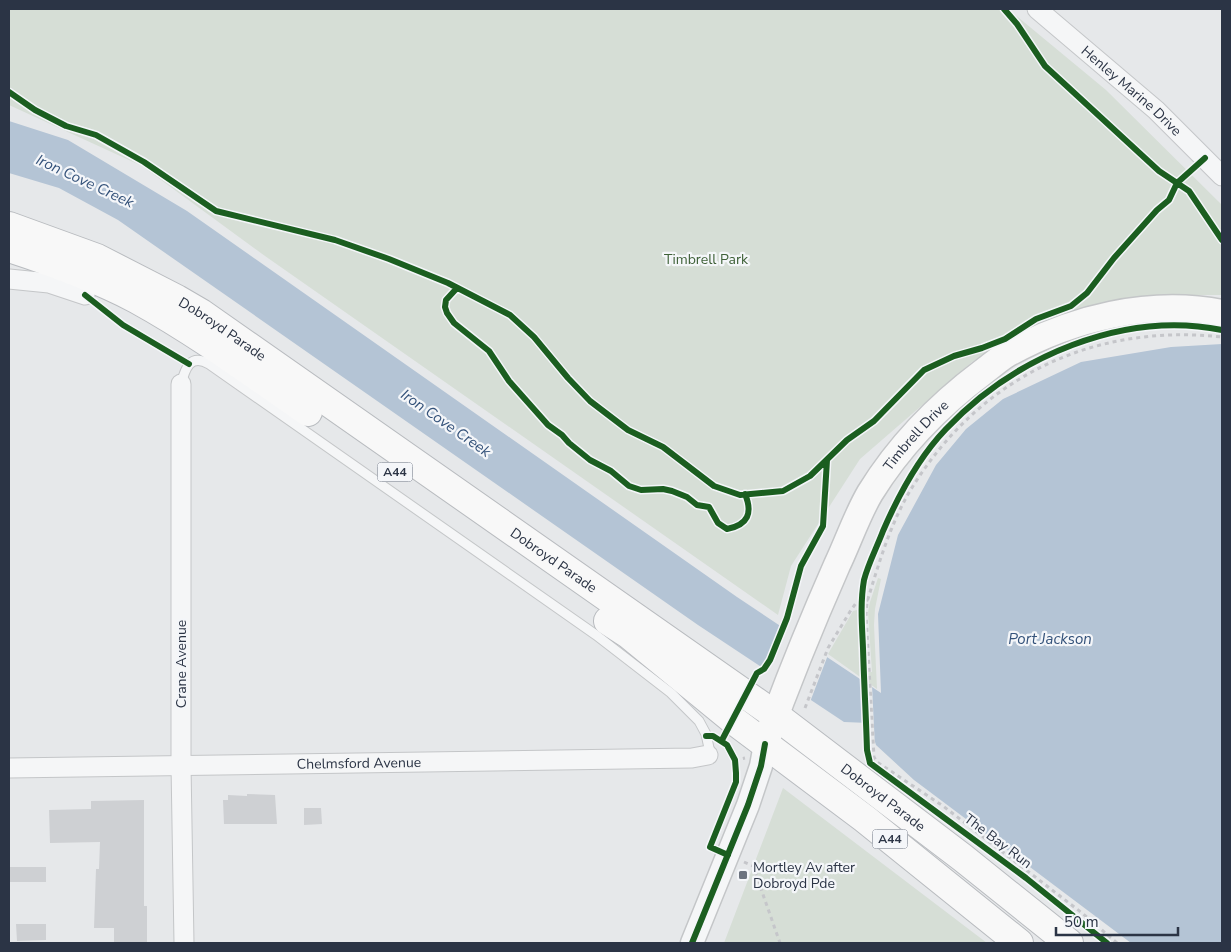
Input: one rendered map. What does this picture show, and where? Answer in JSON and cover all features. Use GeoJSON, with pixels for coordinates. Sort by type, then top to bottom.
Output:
{"type":"FeatureCollection","features":[{"type":"Feature","properties":{"kind":"highway","name":"Dobroyd Parade"},"geometry":{"type":"LineString","coordinates":[[9,226],[97,258],[178,299],[201,313],[779,704],[963,858],[1069,943]]}},
{"type":"Feature","properties":{"kind":"highway","name":"Dobroyd Parade"},"geometry":{"type":"LineString","coordinates":[[9,248],[63,266],[136,299],[213,346],[628,634],[765,744],[866,819],[1019,943]]}},
{"type":"Feature","properties":{"kind":"main road","name":"Timbrell Drive"},"geometry":{"type":"LineString","coordinates":[[765,744],[807,633],[869,494],[916,432],[944,403],[1006,355],[1040,338],[1083,322],[1124,312],[1160,308],[1200,308],[1222,313]]}},
{"type":"Feature","properties":{"kind":"street","name":"Henley Marine Drive"},"geometry":{"type":"LineString","coordinates":[[1037,9],[1156,110],[1222,176]]}},
{"type":"Feature","properties":{"kind":"street"},"geometry":{"type":"LineString","coordinates":[[9,279],[50,283],[85,295]]}},
{"type":"Feature","properties":{"kind":"street","name":"Crane Avenue"},"geometry":{"type":"LineString","coordinates":[[181,384],[181,765],[184,943]]}},
{"type":"Feature","properties":{"kind":"street"},"geometry":{"type":"LineString","coordinates":[[692,943],[728,856],[761,766],[765,744]]}},
{"type":"Feature","properties":{"kind":"street","name":"Chelmsford Avenue"},"geometry":{"type":"LineString","coordinates":[[9,768],[692,758],[708,755]]}},
{"type":"Feature","properties":{"kind":"lane"},"geometry":{"type":"LineString","coordinates":[[181,384],[189,364],[203,360],[210,364],[596,635],[670,693],[699,721],[706,734],[709,748],[708,755]]}},
{"type":"Feature","properties":{"kind":"path"},"geometry":{"type":"LineString","coordinates":[[865,600],[891,530],[912,487],[948,439],[985,404],[1045,364],[1090,347],[1165,334],[1222,337]]}},
{"type":"Feature","properties":{"kind":"path"},"geometry":{"type":"LineString","coordinates":[[874,555],[893,508],[904,487]]}},
{"type":"Feature","properties":{"kind":"path"},"geometry":{"type":"LineString","coordinates":[[864,586],[870,750],[868,760],[871,765],[920,800]]}},
{"type":"Feature","properties":{"kind":"path"},"geometry":{"type":"LineString","coordinates":[[805,708],[828,648],[856,603],[865,600]]}},
{"type":"Feature","properties":{"kind":"path"},"geometry":{"type":"LineString","coordinates":[[732,752],[736,766]]}},
{"type":"Feature","properties":{"kind":"path"},"geometry":{"type":"LineString","coordinates":[[728,856],[753,866],[780,943]]}},
{"type":"Feature","properties":{"kind":"green space","name":"Timbrell Park"},"geometry":{"type":"Polygon","coordinates":[[[9,9],[1008,9],[1106,90],[1222,205],[1222,295],[1161,295],[1114,301],[1000,345],[972,362],[860,459],[791,566],[778,615],[265,256],[142,166],[9,105],[9,9]]]}},
{"type":"Feature","properties":{"kind":"green space"},"geometry":{"type":"Polygon","coordinates":[[[878,578],[881,579],[874,625],[877,689],[828,654],[853,611],[857,610],[860,672],[872,672],[868,612],[878,578]]]}},
{"type":"Feature","properties":{"kind":"green space"},"geometry":{"type":"Polygon","coordinates":[[[783,788],[987,943],[724,943],[783,788]]]}},
{"type":"Feature","properties":{"kind":"water","name":"Port Jackson"},"geometry":{"type":"Polygon","coordinates":[[[9,121],[68,140],[187,211],[737,597],[881,693],[878,614],[898,535],[936,465],[966,429],[1003,399],[1081,362],[1171,347],[1222,344],[1222,943],[1131,943],[914,780],[876,745],[869,723],[844,722],[698,625],[118,220],[59,188],[9,173],[9,121]]]}},
{"type":"Feature","properties":{"kind":"pier"},"geometry":{"type":"Polygon","coordinates":[[[783,625],[828,655],[810,702],[761,669],[769,659],[783,625]]]}},
{"type":"Feature","properties":{"kind":"pier"},"geometry":{"type":"Polygon","coordinates":[[[860,677],[872,685],[875,747],[867,725],[862,725],[860,677]]]}},
{"type":"Feature","properties":{"kind":"building"},"geometry":{"type":"Polygon","coordinates":[[[247,794],[275,795],[277,824],[224,824],[223,800],[228,800],[228,795],[247,796],[247,794]]]}},
{"type":"Feature","properties":{"kind":"building"},"geometry":{"type":"Polygon","coordinates":[[[144,800],[144,906],[147,906],[147,943],[114,943],[114,928],[94,928],[96,869],[99,869],[100,842],[50,843],[49,810],[91,809],[91,801],[144,800]]]}},
{"type":"Feature","properties":{"kind":"building"},"geometry":{"type":"Polygon","coordinates":[[[304,808],[321,808],[322,824],[304,825],[304,808]]]}},
{"type":"Feature","properties":{"kind":"building"},"geometry":{"type":"Polygon","coordinates":[[[9,867],[46,867],[46,882],[9,882],[9,867]]]}},
{"type":"Feature","properties":{"kind":"building"},"geometry":{"type":"Polygon","coordinates":[[[16,924],[46,924],[46,940],[17,941],[16,924]]]}},
{"type":"Feature","properties":{"kind":"cycle path"},"geometry":{"type":"LineString","coordinates":[[1004,9],[1017,24],[1045,66],[1159,171],[1189,191],[1222,240]]}},
{"type":"Feature","properties":{"kind":"cycle path"},"geometry":{"type":"LineString","coordinates":[[9,92],[35,110],[66,126],[96,135],[144,162],[216,211],[335,240],[389,259],[448,283],[510,315],[534,337],[590,401],[628,430],[663,447],[714,486],[740,495],[783,491],[810,476],[847,440],[874,421],[924,370],[954,356],[1005,339],[1036,319],[1071,306],[1087,293],[1114,258],[1157,210],[1169,200],[1177,183],[1205,158]]}},
{"type":"Feature","properties":{"kind":"cycle path"},"geometry":{"type":"LineString","coordinates":[[457,288],[446,300],[445,307],[454,323],[489,351],[509,381],[548,425],[590,460],[611,471],[629,486],[641,490],[663,489],[672,491],[687,497],[697,505],[709,507],[718,523],[727,529],[740,525],[747,517],[749,507],[745,494]]}},
{"type":"Feature","properties":{"kind":"cycle path"},"geometry":{"type":"LineString","coordinates":[[85,295],[123,325],[189,364]]}},
{"type":"Feature","properties":{"kind":"cycle path","name":"The Bay Run"},"geometry":{"type":"LineString","coordinates":[[1107,943],[1026,878],[870,763],[867,750],[862,623],[864,580],[889,517],[918,464],[946,429],[973,403],[1004,380],[1037,361],[1072,345],[1109,334],[1147,327],[1185,326],[1222,330]]}},
{"type":"Feature","properties":{"kind":"cycle path"},"geometry":{"type":"LineString","coordinates":[[722,740],[757,673],[764,669],[770,660],[787,618],[801,566],[823,526],[827,460]]}},
{"type":"Feature","properties":{"kind":"cycle path"},"geometry":{"type":"LineString","coordinates":[[706,736],[713,736],[727,745],[735,760],[736,782],[710,847],[728,855]]}},
{"type":"Feature","properties":{"kind":"cycle path"},"geometry":{"type":"LineString","coordinates":[[692,943],[748,805],[761,766],[765,744]]}},
{"type":"Feature","properties":{"kind":"place","name":"Mortley Av after Dobroyd Pde"},"geometry":{"type":"Point","coordinates":[743,875]}},
{"type":"Feature","properties":{"kind":"water label","name":"Iron Cove Creek"},"geometry":{"type":"Point","coordinates":[85,181]}},
{"type":"Feature","properties":{"kind":"water label","name":"Iron Cove Creek"},"geometry":{"type":"Point","coordinates":[446,423]}}]}
